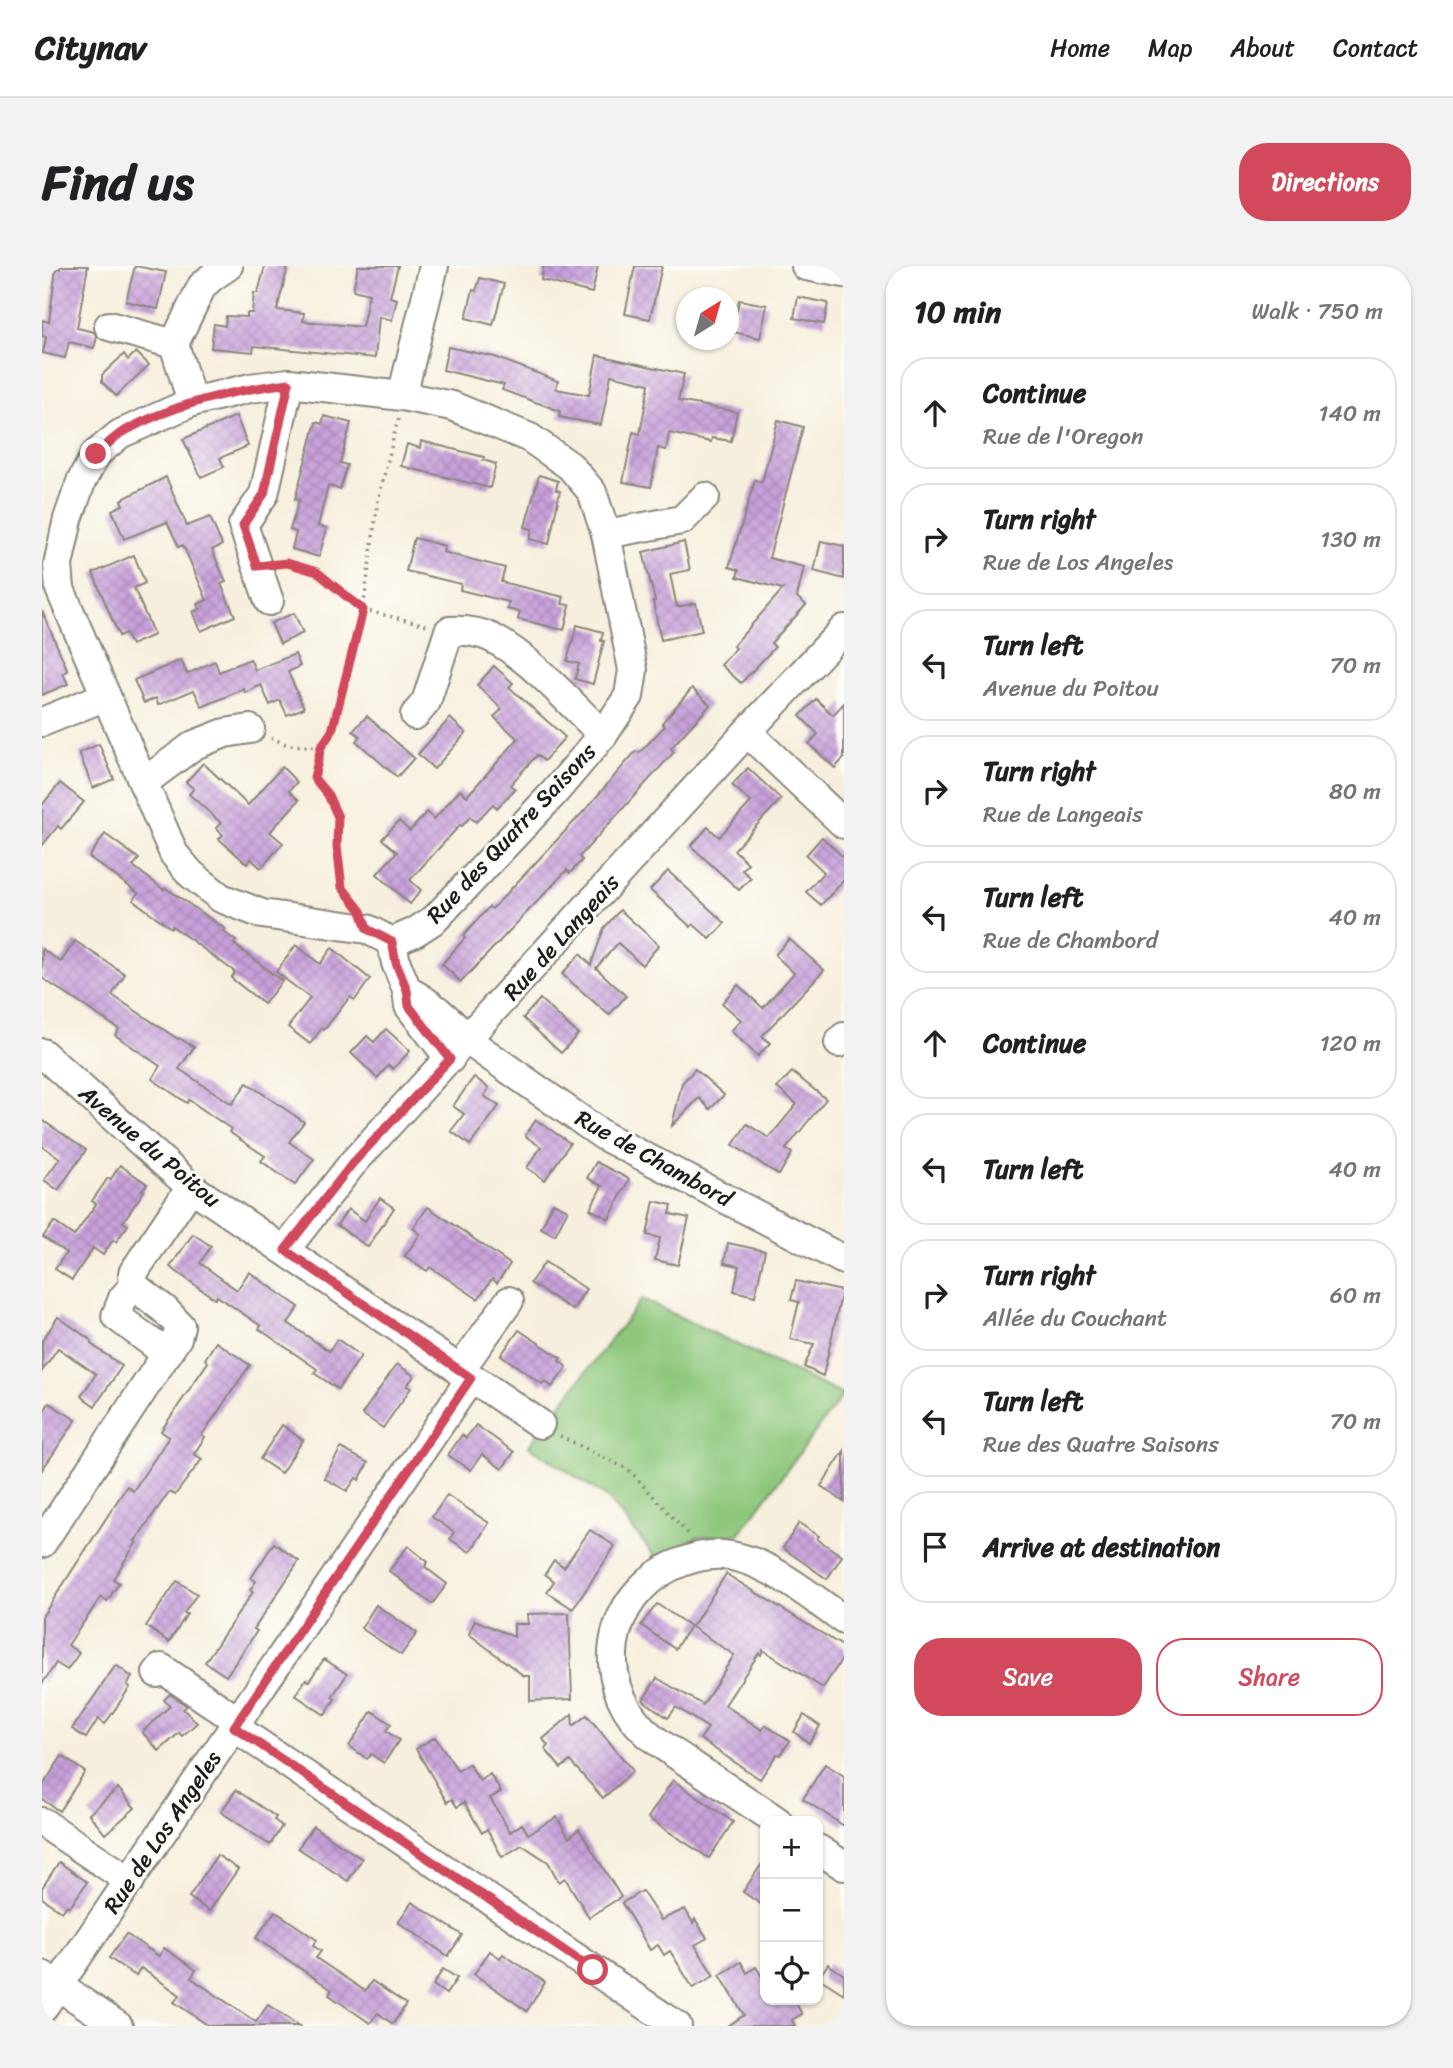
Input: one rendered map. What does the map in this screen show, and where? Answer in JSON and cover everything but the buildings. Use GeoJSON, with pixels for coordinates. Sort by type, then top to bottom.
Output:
{"type":"FeatureCollection","features":[{"type":"Feature","properties":{"kind":"street"},"geometry":{"type":"LineString","coordinates":[[192,402],[174,344],[202,286],[228,266]]}},
{"type":"Feature","properties":{"kind":"street"},"geometry":{"type":"LineString","coordinates":[[402,396],[434,266]]}},
{"type":"Feature","properties":{"kind":"street"},"geometry":{"type":"LineString","coordinates":[[806,266],[844,273]]}},
{"type":"Feature","properties":{"kind":"street"},"geometry":{"type":"LineString","coordinates":[[109,326],[157,337],[174,344]]}},
{"type":"Feature","properties":{"kind":"street"},"geometry":{"type":"LineString","coordinates":[[269,601],[243,525],[264,494],[289,383]]}},
{"type":"Feature","properties":{"kind":"street","name":"Rue des Quatre Saisons"},"geometry":{"type":"LineString","coordinates":[[289,383],[402,396],[452,406],[530,438],[570,466],[592,492],[606,534],[633,670],[629,696],[603,735],[553,794],[435,919],[392,942],[367,929],[262,914],[221,898],[191,874],[174,854],[143,783],[60,589],[58,565],[68,519],[81,482],[96,454],[120,434],[192,402],[250,388],[289,383]]}},
{"type":"Feature","properties":{"kind":"street"},"geometry":{"type":"LineString","coordinates":[[606,534],[682,520],[705,498]]}},
{"type":"Feature","properties":{"kind":"street"},"geometry":{"type":"LineString","coordinates":[[415,715],[426,702],[449,631],[467,629],[490,637],[515,653],[603,735]]}},
{"type":"Feature","properties":{"kind":"street","name":"Rue de Langeais"},"geometry":{"type":"LineString","coordinates":[[285,1250],[352,1164],[844,629]]}},
{"type":"Feature","properties":{"kind":"street"},"geometry":{"type":"LineString","coordinates":[[42,722],[106,696]]}},
{"type":"Feature","properties":{"kind":"street"},"geometry":{"type":"LineString","coordinates":[[143,783],[194,745],[225,733],[250,729]]}},
{"type":"Feature","properties":{"kind":"street"},"geometry":{"type":"LineString","coordinates":[[747,732],[844,823]]}},
{"type":"Feature","properties":{"kind":"street","name":"Rue de Chambord"},"geometry":{"type":"LineString","coordinates":[[392,942],[396,963],[407,990],[409,1006],[458,1049],[604,1136],[844,1260]]}},
{"type":"Feature","properties":{"kind":"street","name":"Avenue du Poitou"},"geometry":{"type":"LineString","coordinates":[[42,1053],[191,1187],[545,1427]]}},
{"type":"Feature","properties":{"kind":"street"},"geometry":{"type":"LineString","coordinates":[[42,1543],[177,1338],[180,1326],[165,1310],[134,1286],[133,1273],[191,1187]]}},
{"type":"Feature","properties":{"kind":"street","name":"Rue de Los Angeles"},"geometry":{"type":"LineString","coordinates":[[42,2008],[50,1980],[130,1881],[465,1374],[509,1301]]}},
{"type":"Feature","properties":{"kind":"street"},"geometry":{"type":"LineString","coordinates":[[770,1816],[656,1740],[634,1720],[620,1697],[613,1670],[614,1641],[622,1612],[644,1583],[663,1569],[699,1556],[720,1554],[754,1561],[840,1609]]}},
{"type":"Feature","properties":{"kind":"street"},"geometry":{"type":"LineString","coordinates":[[158,1673],[161,1668],[236,1724],[677,2026]]}},
{"type":"Feature","properties":{"kind":"street"},"geometry":{"type":"LineString","coordinates":[[42,1822],[130,1881]]}},
{"type":"Feature","properties":{"kind":"street"},"geometry":{"type":"LineString","coordinates":[[823,1852],[844,1866]]}},
{"type":"Feature","properties":{"kind":"street"},"geometry":{"type":"LineString","coordinates":[[50,1980],[118,2026]]}},
{"type":"Feature","properties":{"kind":"path"},"geometry":{"type":"LineString","coordinates":[[367,929],[361,911],[342,887],[337,846],[338,817],[328,795],[314,778],[321,747],[332,731],[363,610],[378,501],[402,396]]}},
{"type":"Feature","properties":{"kind":"path"},"geometry":{"type":"LineString","coordinates":[[257,566],[287,563],[317,572],[363,610],[449,631]]}},
{"type":"Feature","properties":{"kind":"path"},"geometry":{"type":"LineString","coordinates":[[250,729],[288,745],[321,747]]}},
{"type":"Feature","properties":{"kind":"path"},"geometry":{"type":"LineString","coordinates":[[545,1427],[629,1470],[687,1533],[699,1556]]}},
{"type":"Feature","properties":{"kind":"green space"},"geometry":{"type":"Polygon","coordinates":[[[642,1299],[843,1395],[739,1534],[697,1537],[657,1559],[608,1498],[529,1446],[642,1299]]]}},
{"type":"Feature","properties":{"kind":"route"},"geometry":{"type":"LineString","coordinates":[[96,454],[120,434],[192,402],[250,388],[289,383],[264,494],[243,525],[257,566],[287,563],[317,572],[363,610],[332,731],[321,747],[314,778],[328,795],[338,817],[337,846],[342,887],[361,911],[367,929],[392,942],[396,963],[407,990],[409,1006],[450,1059],[352,1164],[285,1250],[471,1378],[234,1727],[593,1970]]}}]}
